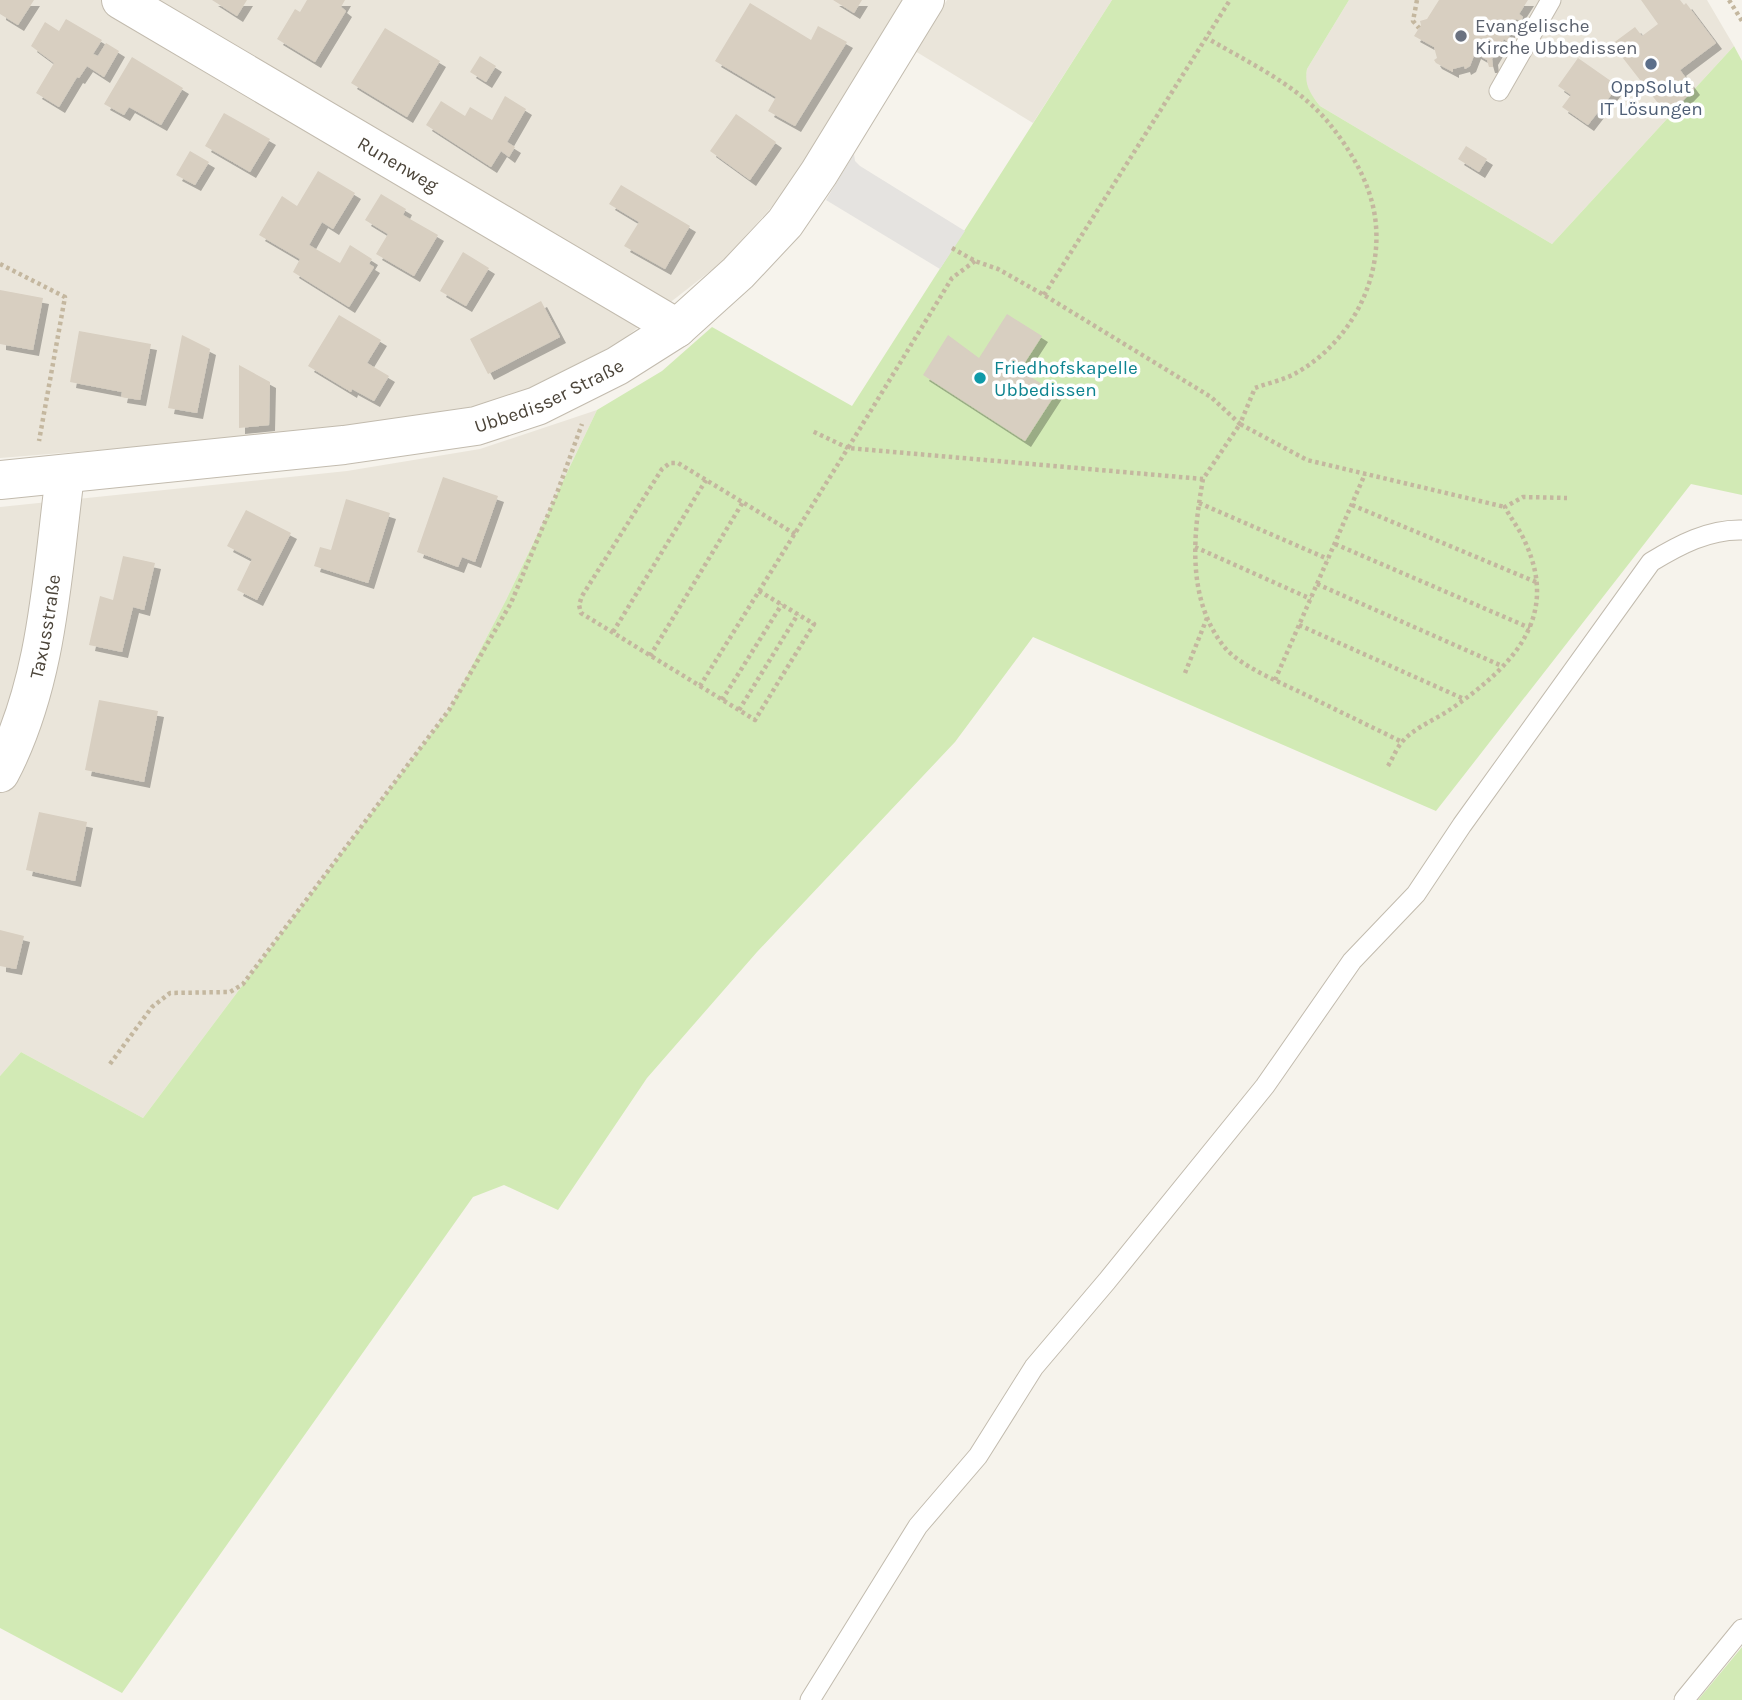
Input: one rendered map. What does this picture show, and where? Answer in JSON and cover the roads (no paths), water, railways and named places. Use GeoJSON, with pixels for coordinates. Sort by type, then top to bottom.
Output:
{"type":"FeatureCollection","features":[{"type":"Feature","properties":{"kind":"street","name":"Runenweg"},"geometry":{"type":"LineString","coordinates":[[121,0],[677,328]]}},
{"type":"Feature","properties":{"kind":"street","name":"Ubbedisser Straße"},"geometry":{"type":"LineString","coordinates":[[32,477],[344,445],[476,426],[537,406],[617,366],[677,328],[738,272],[827,179],[925,0]]}},
{"type":"Feature","properties":{"kind":"street","name":"Taxusstraße"},"geometry":{"type":"LineString","coordinates":[[0,773],[19,736],[42,649],[32,477]]}},
{"type":"Feature","properties":{"kind":"lane"},"geometry":{"type":"LineString","coordinates":[[1499,90],[1551,0]]}},
{"type":"Feature","properties":{"kind":"lane"},"geometry":{"type":"LineString","coordinates":[[810,1700],[918,1526],[978,1456],[1034,1367],[1265,1086],[1352,961],[1416,894],[1462,825],[1651,562],[1688,541],[1731,530],[1742,530]]}},
{"type":"Feature","properties":{"kind":"lane"},"geometry":{"type":"LineString","coordinates":[[1684,1700],[1742,1629]]}},
{"type":"Feature","properties":{"kind":"place","name":"Evangelische Kirche Ubbedissen"},"geometry":{"type":"Point","coordinates":[1461,36]}},
{"type":"Feature","properties":{"kind":"place","name":"OppSolut IT Lösungen"},"geometry":{"type":"Point","coordinates":[1651,64]}},
{"type":"Feature","properties":{"kind":"place","name":"Friedhofskapelle Ubbedissen"},"geometry":{"type":"Point","coordinates":[980,378]}}]}
